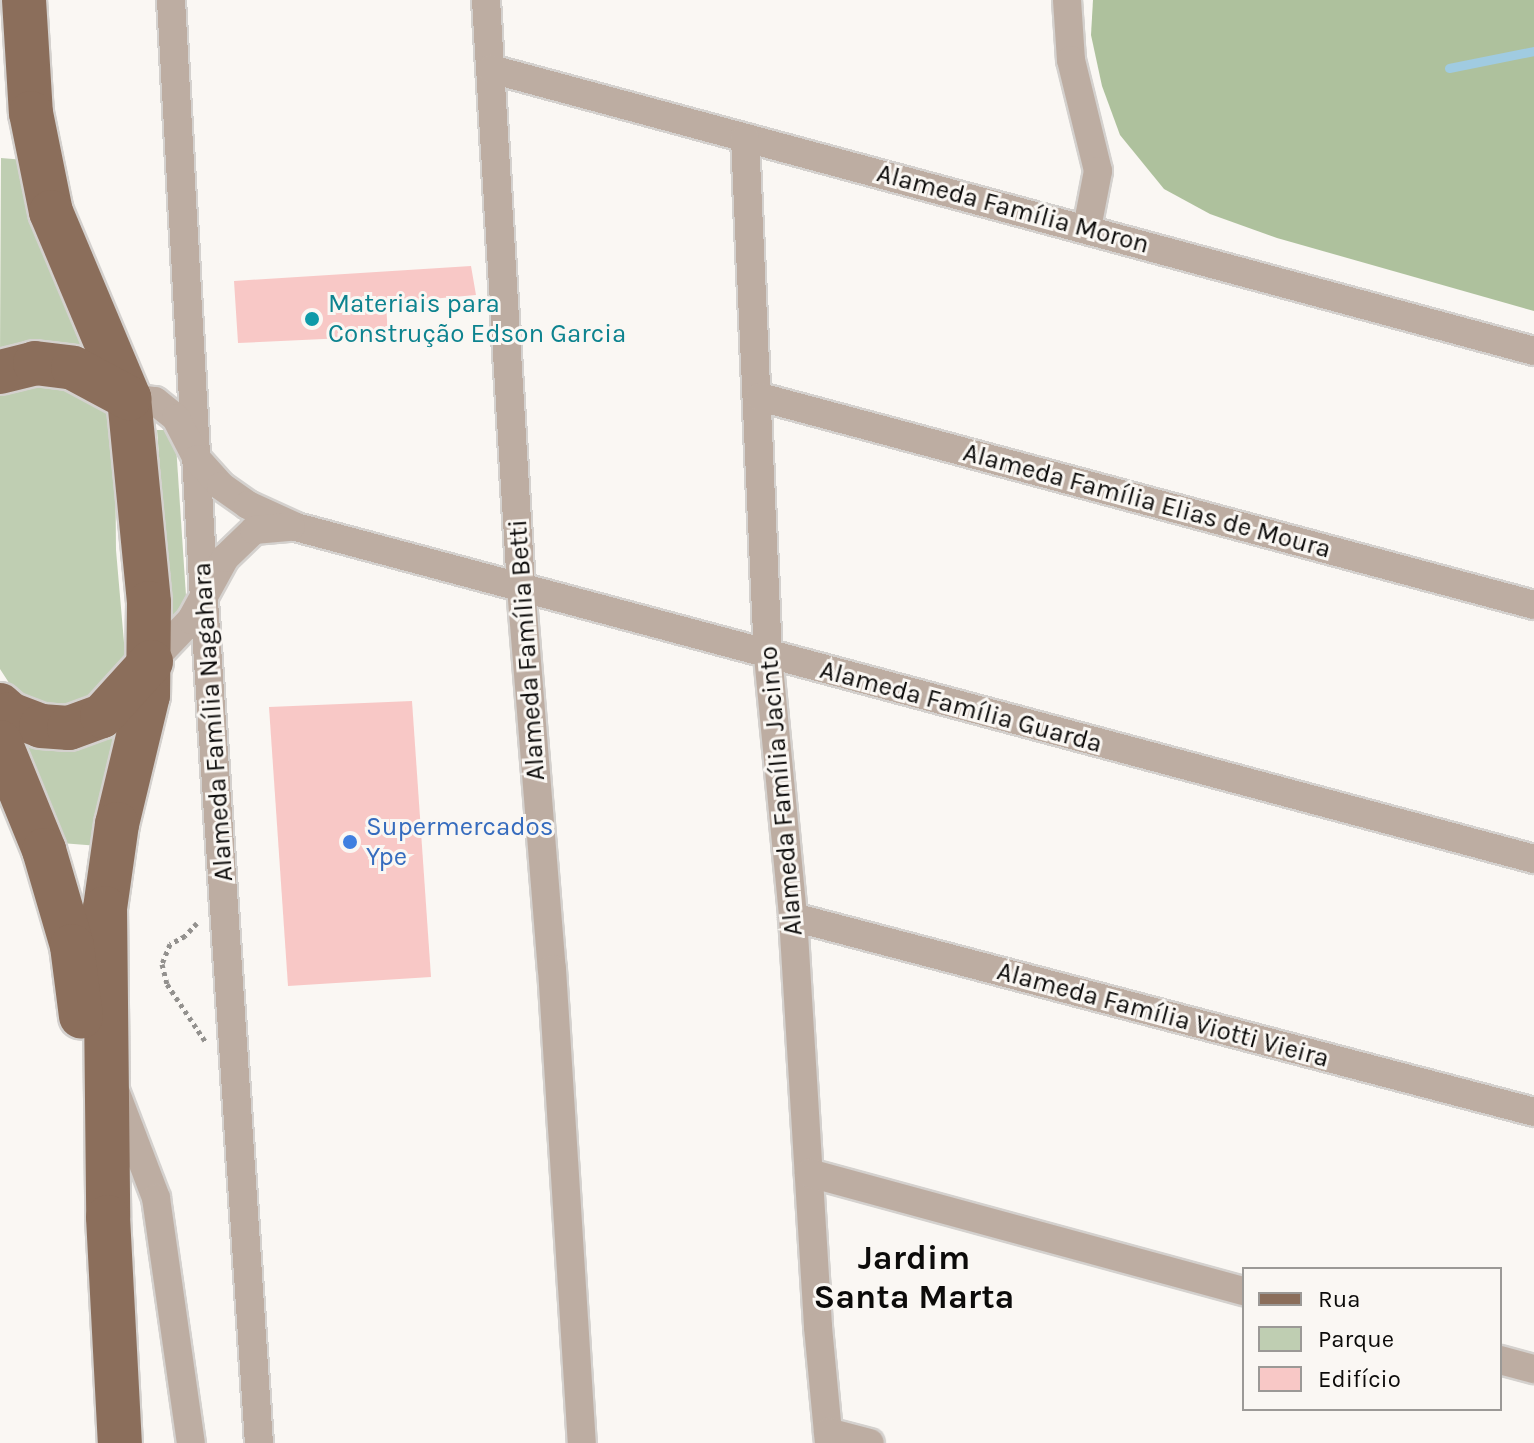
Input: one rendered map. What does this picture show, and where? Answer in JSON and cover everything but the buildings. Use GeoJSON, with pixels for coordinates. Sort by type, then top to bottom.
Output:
{"type":"FeatureCollection","features":[{"type":"Feature","properties":{"kind":"main road"},"geometry":{"type":"LineString","coordinates":[[24,0],[31,113],[51,212],[129,398],[149,603],[151,662],[148,695],[108,872],[105,908],[108,1225],[120,1443]]}},
{"type":"Feature","properties":{"kind":"main road"},"geometry":{"type":"LineString","coordinates":[[0,372],[35,363],[73,368],[129,398]]}},
{"type":"Feature","properties":{"kind":"main road"},"geometry":{"type":"LineString","coordinates":[[0,705],[10,714],[41,726],[69,728],[102,716],[151,662]]}},
{"type":"Feature","properties":{"kind":"main road"},"geometry":{"type":"LineString","coordinates":[[0,742],[44,850],[72,946],[108,1225]]}},
{"type":"Feature","properties":{"kind":"street","name":"Alameda Família Nagahara"},"geometry":{"type":"LineString","coordinates":[[171,0],[204,600],[238,1081],[259,1443]]}},
{"type":"Feature","properties":{"kind":"street","name":"Alameda Família Betti"},"geometry":{"type":"LineString","coordinates":[[486,0],[521,587],[552,969],[582,1443]]}},
{"type":"Feature","properties":{"kind":"street"},"geometry":{"type":"LineString","coordinates":[[1067,0],[1071,60],[1098,171],[1087,228]]}},
{"type":"Feature","properties":{"kind":"street","name":"Alameda Família Moron"},"geometry":{"type":"LineString","coordinates":[[491,69],[1534,351]]}},
{"type":"Feature","properties":{"kind":"street","name":"Alameda Família Jacinto"},"geometry":{"type":"LineString","coordinates":[[745,138],[760,397],[768,656],[793,917],[828,1437]]}},
{"type":"Feature","properties":{"kind":"street","name":"Alameda Família Elias de Moura"},"geometry":{"type":"LineString","coordinates":[[760,397],[1534,605]]}},
{"type":"Feature","properties":{"kind":"street"},"geometry":{"type":"LineString","coordinates":[[129,398],[155,401],[176,418],[197,459]]}},
{"type":"Feature","properties":{"kind":"street","name":"Alameda Família Guarda"},"geometry":{"type":"LineString","coordinates":[[197,459],[221,486],[248,505],[296,527],[1534,859]]}},
{"type":"Feature","properties":{"kind":"street","name":"Alameda Família Guarda"},"geometry":{"type":"LineString","coordinates":[[151,662],[191,620],[225,558],[254,530],[296,527]]}},
{"type":"Feature","properties":{"kind":"street","name":"Alameda Família Viotti Vieira"},"geometry":{"type":"LineString","coordinates":[[793,917],[1534,1112]]}},
{"type":"Feature","properties":{"kind":"street"},"geometry":{"type":"LineString","coordinates":[[106,1066],[156,1198],[191,1443]]}},
{"type":"Feature","properties":{"kind":"street"},"geometry":{"type":"LineString","coordinates":[[809,1173],[1242,1290]]}},
{"type":"Feature","properties":{"kind":"street"},"geometry":{"type":"LineString","coordinates":[[1502,1361],[1534,1369]]}},
{"type":"Feature","properties":{"kind":"street"},"geometry":{"type":"LineString","coordinates":[[828,1437],[870,1443]]}},
{"type":"Feature","properties":{"kind":"path"},"geometry":{"type":"LineString","coordinates":[[225,893],[185,936],[170,944],[162,964],[167,984],[200,1035],[238,1081]]}},
{"type":"Feature","properties":{"kind":"green space"},"geometry":{"type":"Polygon","coordinates":[[[1093,0],[1534,0],[1534,311],[1277,238],[1210,214],[1164,189],[1120,135],[1102,86],[1091,35],[1093,0]]]}},
{"type":"Feature","properties":{"kind":"green space"},"geometry":{"type":"Polygon","coordinates":[[[1,158],[25,160],[96,356],[80,348],[47,341],[0,356],[1,158]]]}},
{"type":"Feature","properties":{"kind":"green space"},"geometry":{"type":"Polygon","coordinates":[[[45,373],[103,405],[115,436],[116,550],[125,654],[120,675],[105,692],[77,705],[59,706],[26,697],[13,689],[0,669],[0,395],[7,384],[45,373]]]}},
{"type":"Feature","properties":{"kind":"green space"},"geometry":{"type":"Polygon","coordinates":[[[157,430],[175,430],[187,611],[172,623],[157,430]]]}},
{"type":"Feature","properties":{"kind":"green space"},"geometry":{"type":"Polygon","coordinates":[[[128,714],[99,846],[61,843],[9,724],[128,714]]]}},
{"type":"Feature","properties":{"kind":"waterway"},"geometry":{"type":"LineString","coordinates":[[1449,68],[1534,51]]}},
{"type":"Feature","properties":{"kind":"place","name":"Materiais para Construção Edson Garcia"},"geometry":{"type":"Point","coordinates":[312,319]}},
{"type":"Feature","properties":{"kind":"place","name":"Supermercados Ype"},"geometry":{"type":"Point","coordinates":[350,842]}},
{"type":"Feature","properties":{"kind":"district","name":"Jardim Santa Marta"},"geometry":{"type":"Point","coordinates":[914,1278]}}]}
